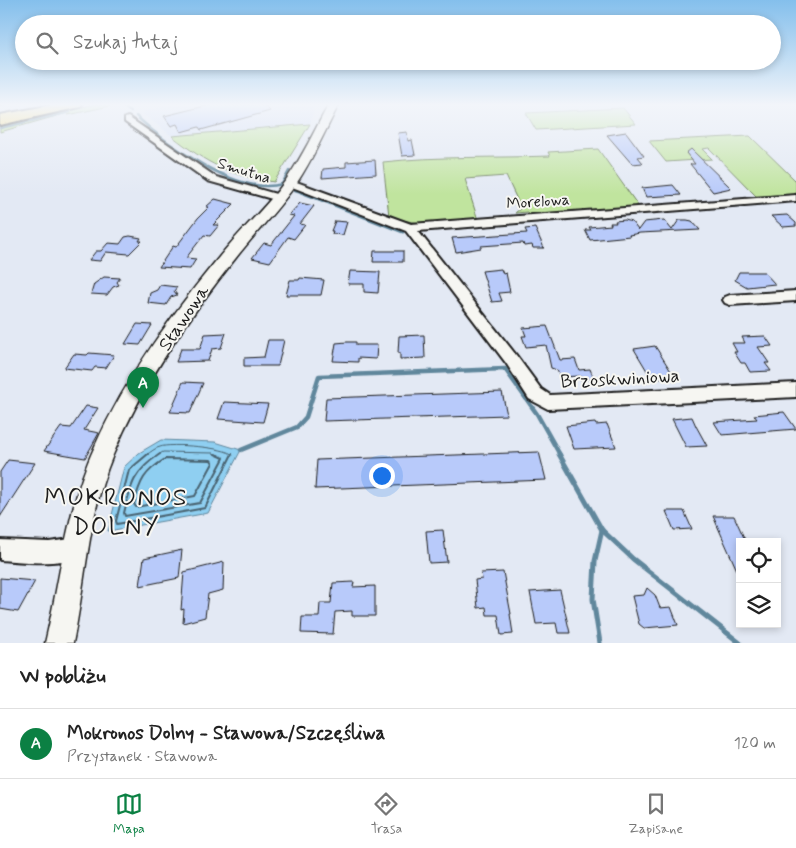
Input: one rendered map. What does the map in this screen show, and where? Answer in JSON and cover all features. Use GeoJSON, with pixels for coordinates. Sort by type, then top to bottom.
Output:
{"type":"FeatureCollection","features":[{"type":"Feature","properties":{"kind":"street","name":"Smutna"},"geometry":{"type":"LineString","coordinates":[[148,134],[212,178],[279,198]]}},
{"type":"Feature","properties":{"kind":"street","name":"Stawowa"},"geometry":{"type":"LineString","coordinates":[[59,643],[84,510],[95,472],[104,451],[131,400],[173,332],[228,256],[291,183],[318,134]]}},
{"type":"Feature","properties":{"kind":"street","name":"Morelowa"},"geometry":{"type":"LineString","coordinates":[[291,183],[410,228],[796,198]]}},
{"type":"Feature","properties":{"kind":"street","name":"Brzoskwiniowa"},"geometry":{"type":"LineString","coordinates":[[410,228],[512,359],[535,394],[548,402],[796,390]]}},
{"type":"Feature","properties":{"kind":"street"},"geometry":{"type":"LineString","coordinates":[[730,300],[796,296]]}},
{"type":"Feature","properties":{"kind":"street"},"geometry":{"type":"LineString","coordinates":[[0,550],[46,552],[68,551],[78,548]]}},
{"type":"Feature","properties":{"kind":"shaded area"},"geometry":{"type":"Polygon","coordinates":[[[169,134],[195,134],[172,136],[169,134]]]}},
{"type":"Feature","properties":{"kind":"green space"},"geometry":{"type":"Polygon","coordinates":[[[195,134],[304,134],[274,182],[244,176],[219,167],[172,136],[195,134]]]}},
{"type":"Feature","properties":{"kind":"green space"},"geometry":{"type":"Polygon","coordinates":[[[750,136],[796,181],[796,194],[756,196],[709,148],[702,149],[712,159],[666,162],[649,141],[750,136]]]}},
{"type":"Feature","properties":{"kind":"green space"},"geometry":{"type":"Polygon","coordinates":[[[598,149],[639,207],[530,215],[527,212],[515,213],[521,208],[506,176],[465,179],[478,220],[422,223],[389,216],[383,162],[445,158],[550,156],[548,152],[598,149]]]}},
{"type":"Feature","properties":{"kind":"water"},"geometry":{"type":"Polygon","coordinates":[[[161,440],[215,442],[241,450],[208,513],[108,531],[124,467],[139,453],[161,440]]]}},
{"type":"Feature","properties":{"kind":"building"},"geometry":{"type":"Polygon","coordinates":[[[398,134],[407,134],[408,141],[412,140],[415,155],[402,156],[398,134]]]}},
{"type":"Feature","properties":{"kind":"building"},"geometry":{"type":"Polygon","coordinates":[[[628,134],[644,156],[638,157],[643,163],[632,164],[607,135],[628,134]]]}},
{"type":"Feature","properties":{"kind":"building"},"geometry":{"type":"Polygon","coordinates":[[[691,149],[731,188],[713,192],[690,164],[695,164],[686,153],[691,149]]]}},
{"type":"Feature","properties":{"kind":"building"},"geometry":{"type":"Polygon","coordinates":[[[375,160],[376,174],[322,178],[323,169],[346,167],[346,162],[375,160]]]}},
{"type":"Feature","properties":{"kind":"building"},"geometry":{"type":"Polygon","coordinates":[[[673,185],[681,195],[646,197],[642,188],[673,185]]]}},
{"type":"Feature","properties":{"kind":"building"},"geometry":{"type":"Polygon","coordinates":[[[215,199],[234,204],[213,225],[219,225],[210,236],[204,235],[186,258],[196,259],[190,269],[159,267],[173,246],[176,247],[209,207],[206,207],[215,199]]]}},
{"type":"Feature","properties":{"kind":"building"},"geometry":{"type":"Polygon","coordinates":[[[300,203],[314,206],[300,224],[305,225],[294,239],[288,237],[270,262],[252,258],[264,243],[271,245],[294,216],[289,215],[300,203]]]}},
{"type":"Feature","properties":{"kind":"building"},"geometry":{"type":"Polygon","coordinates":[[[787,215],[796,223],[796,226],[783,227],[771,216],[787,215]]]}},
{"type":"Feature","properties":{"kind":"building"},"geometry":{"type":"Polygon","coordinates":[[[625,220],[632,222],[638,230],[644,222],[664,220],[672,230],[679,220],[687,220],[692,221],[700,230],[640,233],[630,236],[590,240],[585,230],[591,230],[589,227],[611,225],[610,223],[616,223],[615,221],[625,220]]]}},
{"type":"Feature","properties":{"kind":"building"},"geometry":{"type":"Polygon","coordinates":[[[335,221],[347,222],[343,235],[332,234],[333,231],[331,231],[335,221]]]}},
{"type":"Feature","properties":{"kind":"building"},"geometry":{"type":"Polygon","coordinates":[[[535,228],[544,248],[533,248],[532,245],[524,246],[523,243],[481,246],[481,248],[456,252],[452,238],[527,233],[525,229],[535,228]]]}},
{"type":"Feature","properties":{"kind":"building"},"geometry":{"type":"Polygon","coordinates":[[[125,237],[141,238],[139,241],[142,241],[129,254],[106,252],[100,261],[89,260],[96,251],[101,251],[108,243],[120,244],[125,237]]]}},
{"type":"Feature","properties":{"kind":"building"},"geometry":{"type":"Polygon","coordinates":[[[374,251],[403,251],[403,262],[373,262],[374,251]]]}},
{"type":"Feature","properties":{"kind":"building"},"geometry":{"type":"Polygon","coordinates":[[[501,269],[503,274],[506,273],[510,292],[499,293],[502,301],[492,302],[482,271],[501,269]]]}},
{"type":"Feature","properties":{"kind":"building"},"geometry":{"type":"Polygon","coordinates":[[[350,271],[380,272],[378,293],[364,292],[364,284],[348,284],[350,271]]]}},
{"type":"Feature","properties":{"kind":"building"},"geometry":{"type":"Polygon","coordinates":[[[739,272],[764,272],[775,284],[747,287],[735,280],[739,272]]]}},
{"type":"Feature","properties":{"kind":"building"},"geometry":{"type":"Polygon","coordinates":[[[104,277],[120,278],[117,282],[119,285],[113,287],[107,295],[91,294],[94,284],[104,277]]]}},
{"type":"Feature","properties":{"kind":"building"},"geometry":{"type":"Polygon","coordinates":[[[300,278],[324,280],[321,295],[286,295],[290,280],[299,280],[300,278]]]}},
{"type":"Feature","properties":{"kind":"building"},"geometry":{"type":"Polygon","coordinates":[[[160,285],[177,287],[174,291],[177,295],[171,297],[166,305],[148,303],[150,293],[157,290],[160,285]]]}},
{"type":"Feature","properties":{"kind":"building"},"geometry":{"type":"Polygon","coordinates":[[[137,324],[152,325],[140,345],[125,344],[137,324]]]}},
{"type":"Feature","properties":{"kind":"building"},"geometry":{"type":"Polygon","coordinates":[[[547,326],[560,360],[575,359],[579,370],[590,369],[594,379],[581,380],[580,376],[560,377],[557,370],[551,368],[546,345],[526,347],[522,336],[526,336],[523,328],[547,326]]]}},
{"type":"Feature","properties":{"kind":"building"},"geometry":{"type":"Polygon","coordinates":[[[226,333],[221,348],[212,349],[208,361],[176,362],[181,349],[200,349],[205,334],[226,333]]]}},
{"type":"Feature","properties":{"kind":"building"},"geometry":{"type":"Polygon","coordinates":[[[424,335],[425,358],[400,359],[400,353],[398,353],[399,336],[424,335]]]}},
{"type":"Feature","properties":{"kind":"building"},"geometry":{"type":"Polygon","coordinates":[[[765,336],[772,346],[758,347],[769,363],[765,363],[771,371],[750,372],[745,363],[741,363],[734,352],[737,352],[732,343],[745,343],[742,337],[765,336]]]}},
{"type":"Feature","properties":{"kind":"building"},"geometry":{"type":"Polygon","coordinates":[[[268,340],[284,340],[278,366],[244,366],[244,358],[264,357],[268,340]]]}},
{"type":"Feature","properties":{"kind":"building"},"geometry":{"type":"Polygon","coordinates":[[[356,342],[356,345],[377,345],[376,359],[358,358],[358,362],[333,361],[336,343],[356,342]]]}},
{"type":"Feature","properties":{"kind":"building"},"geometry":{"type":"Polygon","coordinates":[[[655,346],[674,376],[652,379],[634,349],[655,346]]]}},
{"type":"Feature","properties":{"kind":"building"},"geometry":{"type":"Polygon","coordinates":[[[89,353],[114,355],[106,368],[95,367],[92,371],[64,368],[74,354],[87,355],[89,353]]]}},
{"type":"Feature","properties":{"kind":"building"},"geometry":{"type":"Polygon","coordinates":[[[183,382],[203,383],[190,413],[170,412],[183,382]]]}},
{"type":"Feature","properties":{"kind":"building"},"geometry":{"type":"Polygon","coordinates":[[[502,392],[507,415],[324,421],[326,398],[502,392]]]}},
{"type":"Feature","properties":{"kind":"building"},"geometry":{"type":"Polygon","coordinates":[[[224,402],[268,404],[263,422],[218,419],[224,402]]]}},
{"type":"Feature","properties":{"kind":"building"},"geometry":{"type":"Polygon","coordinates":[[[86,406],[98,408],[84,430],[99,433],[85,458],[44,451],[61,427],[71,428],[86,406]]]}},
{"type":"Feature","properties":{"kind":"building"},"geometry":{"type":"Polygon","coordinates":[[[784,412],[796,429],[722,435],[714,422],[757,419],[754,415],[784,412]]]}},
{"type":"Feature","properties":{"kind":"building"},"geometry":{"type":"Polygon","coordinates":[[[692,417],[707,446],[686,447],[672,419],[692,417]]]}},
{"type":"Feature","properties":{"kind":"building"},"geometry":{"type":"Polygon","coordinates":[[[595,423],[596,425],[607,424],[616,447],[574,449],[566,426],[595,423]]]}},
{"type":"Feature","properties":{"kind":"building"},"geometry":{"type":"Polygon","coordinates":[[[539,452],[546,480],[315,489],[317,460],[539,452]]]}},
{"type":"Feature","properties":{"kind":"building"},"geometry":{"type":"Polygon","coordinates":[[[8,460],[35,463],[0,517],[0,472],[8,460]]]}},
{"type":"Feature","properties":{"kind":"building"},"geometry":{"type":"Polygon","coordinates":[[[666,511],[684,511],[692,529],[674,530],[666,511]]]}},
{"type":"Feature","properties":{"kind":"building"},"geometry":{"type":"Polygon","coordinates":[[[713,516],[734,516],[744,538],[736,538],[736,568],[713,516]]]}},
{"type":"Feature","properties":{"kind":"building"},"geometry":{"type":"Polygon","coordinates":[[[443,530],[447,562],[429,563],[426,531],[443,530]]]}},
{"type":"Feature","properties":{"kind":"building"},"geometry":{"type":"Polygon","coordinates":[[[182,550],[179,578],[140,586],[144,558],[182,550]]]}},
{"type":"Feature","properties":{"kind":"building"},"geometry":{"type":"Polygon","coordinates":[[[224,562],[223,590],[208,594],[205,617],[183,623],[184,609],[181,610],[184,572],[224,562]]]}},
{"type":"Feature","properties":{"kind":"building"},"geometry":{"type":"Polygon","coordinates":[[[503,572],[513,634],[501,635],[498,615],[487,615],[486,607],[478,608],[475,580],[482,579],[481,573],[503,572]]]}},
{"type":"Feature","properties":{"kind":"building"},"geometry":{"type":"Polygon","coordinates":[[[0,578],[35,581],[18,612],[0,609],[0,578]]]}},
{"type":"Feature","properties":{"kind":"building"},"geometry":{"type":"Polygon","coordinates":[[[354,582],[353,587],[375,586],[375,616],[352,616],[352,611],[335,612],[333,634],[301,633],[302,617],[319,617],[320,603],[331,603],[333,583],[354,582]]]}},
{"type":"Feature","properties":{"kind":"building"},"geometry":{"type":"Polygon","coordinates":[[[647,588],[655,595],[660,608],[671,607],[678,625],[644,628],[639,624],[632,596],[644,595],[647,588]]]}},
{"type":"Feature","properties":{"kind":"building"},"geometry":{"type":"Polygon","coordinates":[[[560,590],[570,633],[558,633],[556,623],[536,624],[530,592],[560,590]]]}},
{"type":"Feature","properties":{"kind":"waterway"},"geometry":{"type":"LineString","coordinates":[[158,134],[204,165],[225,176],[245,183],[265,186],[282,184],[289,171]]}},
{"type":"Feature","properties":{"kind":"waterway"},"geometry":{"type":"LineString","coordinates":[[295,190],[305,193]]}},
{"type":"Feature","properties":{"kind":"waterway"},"geometry":{"type":"LineString","coordinates":[[301,192],[403,232]]}},
{"type":"Feature","properties":{"kind":"waterway"},"geometry":{"type":"LineString","coordinates":[[241,450],[297,427],[306,417],[319,376],[505,369],[537,414],[560,455]]}},
{"type":"Feature","properties":{"kind":"waterway"},"geometry":{"type":"LineString","coordinates":[[559,454],[602,530]]}},
{"type":"Feature","properties":{"kind":"waterway"},"geometry":{"type":"LineString","coordinates":[[600,643],[593,599],[595,561],[602,530]]}},
{"type":"Feature","properties":{"kind":"waterway"},"geometry":{"type":"LineString","coordinates":[[602,530],[633,559],[740,643]]}},
{"type":"Feature","properties":{"kind":"place","name":"Mokronos Dolny - Stawowa/Szczęśliwa"},"geometry":{"type":"Point","coordinates":[143,408]}},
{"type":"Feature","properties":{"kind":"district","name":"MOKRONOS DOLNY"},"geometry":{"type":"Point","coordinates":[116,512]}}]}
